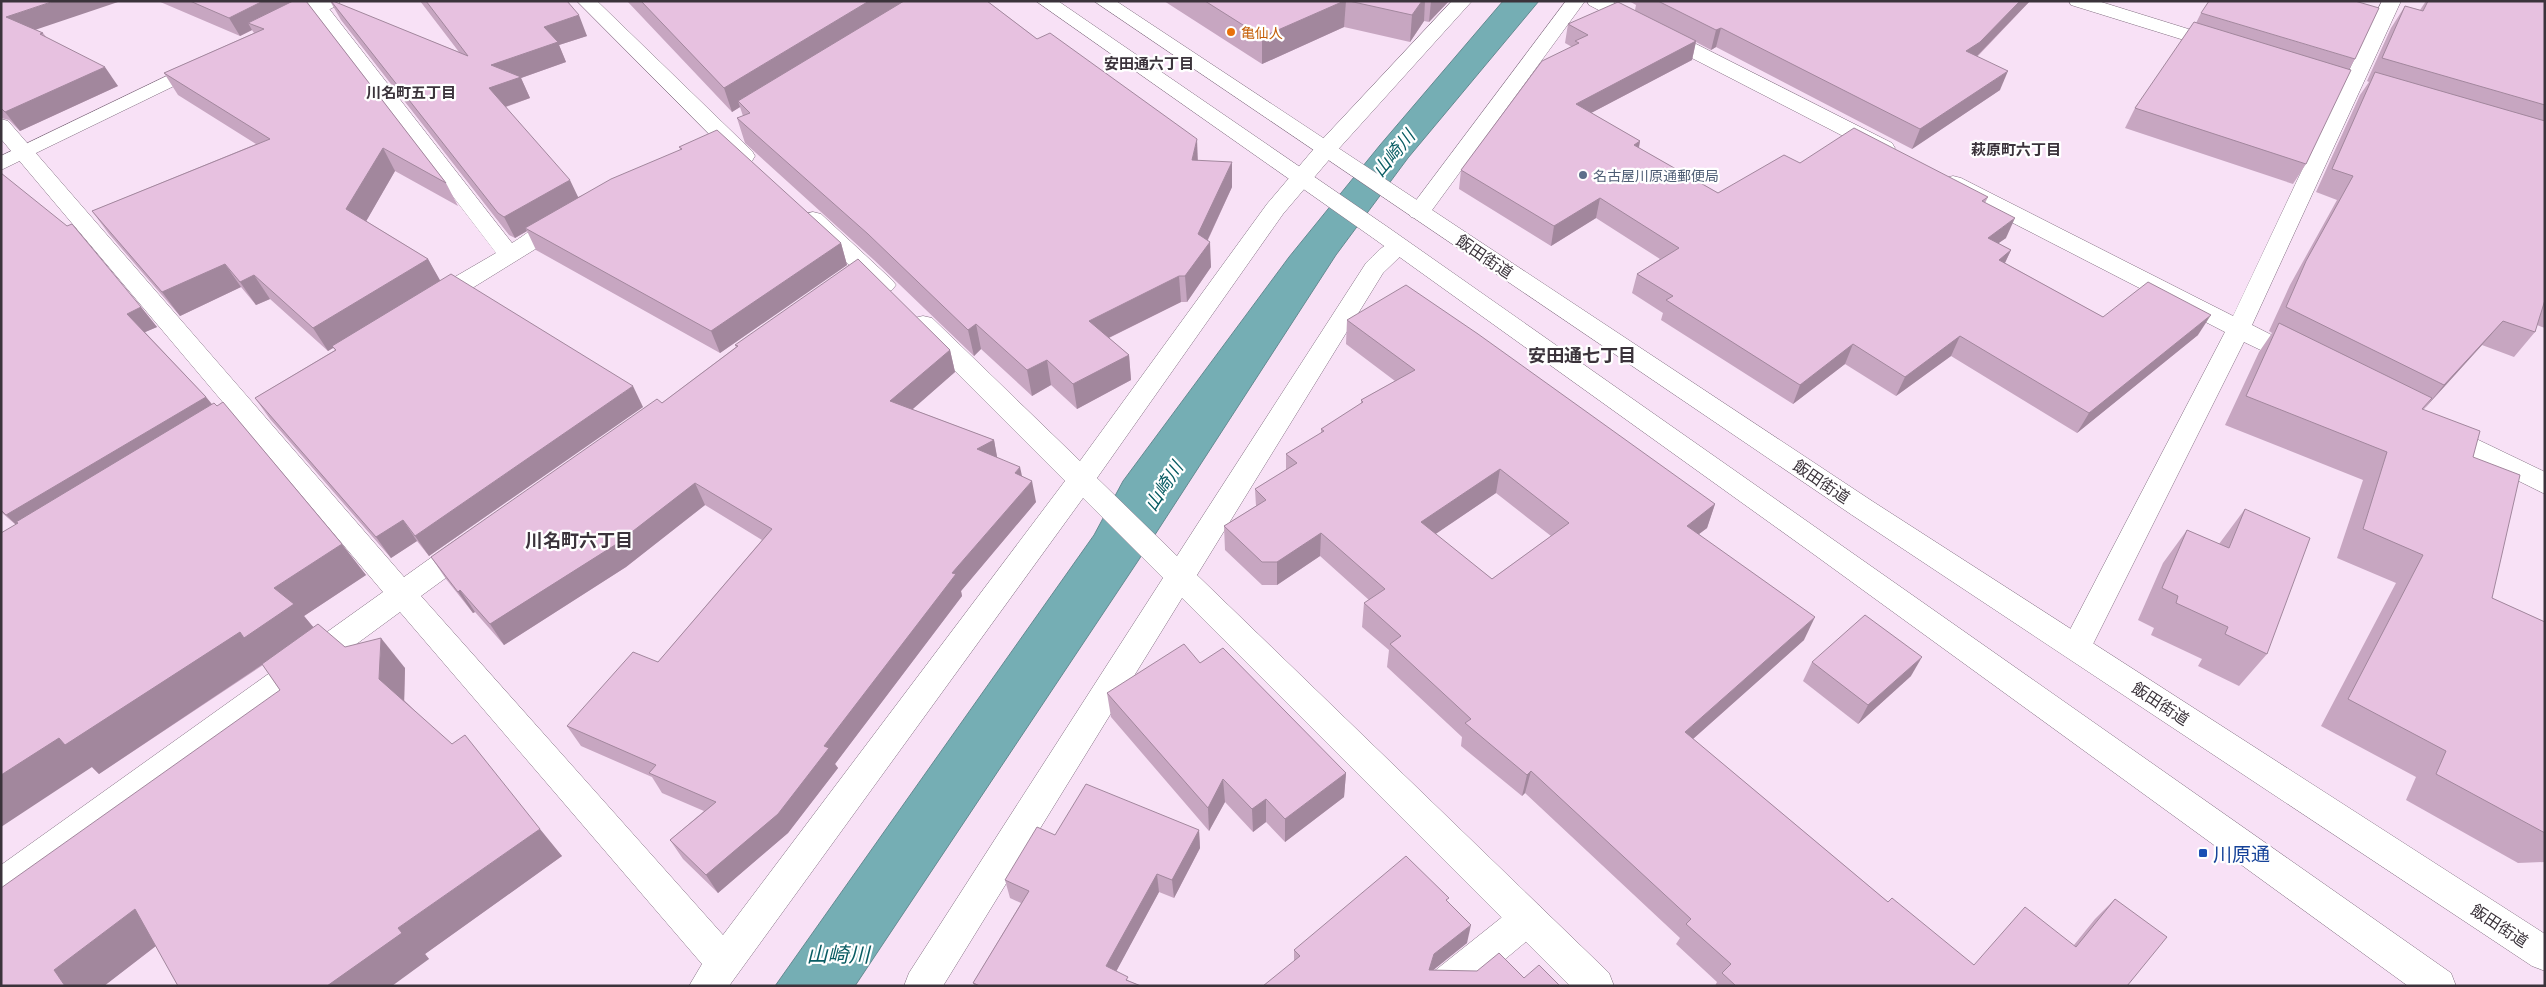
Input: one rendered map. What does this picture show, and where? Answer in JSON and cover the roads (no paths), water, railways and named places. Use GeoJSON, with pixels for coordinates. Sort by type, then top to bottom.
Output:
{"type":"FeatureCollection","features":[{"type":"Feature","properties":{"kind":"main road"},"geometry":{"type":"LineString","coordinates":[[586,1],[718,132],[762,172]]}},
{"type":"Feature","properties":{"kind":"main road"},"geometry":{"type":"LineString","coordinates":[[1045,1],[1390,240],[1830,551],[2438,986]]}},
{"type":"Feature","properties":{"kind":"main road","name":"飯田街道"},"geometry":{"type":"LineString","coordinates":[[1103,1],[1854,502],[2545,954]]}},
{"type":"Feature","properties":{"kind":"main road"},"geometry":{"type":"LineString","coordinates":[[707,986],[1081,480],[1275,209],[1305,182],[1463,1]]}},
{"type":"Feature","properties":{"kind":"main road"},"geometry":{"type":"LineString","coordinates":[[1411,207],[1576,1]]}},
{"type":"Feature","properties":{"kind":"main road"},"geometry":{"type":"LineString","coordinates":[[1596,1],[1904,158]]}},
{"type":"Feature","properties":{"kind":"main road"},"geometry":{"type":"LineString","coordinates":[[2078,1],[2239,51]]}},
{"type":"Feature","properties":{"kind":"main road"},"geometry":{"type":"LineString","coordinates":[[2076,647],[2239,328],[2392,1]]}},
{"type":"Feature","properties":{"kind":"main road"},"geometry":{"type":"LineString","coordinates":[[266,34],[321,3],[509,254]]}},
{"type":"Feature","properties":{"kind":"main road"},"geometry":{"type":"LineString","coordinates":[[13,158],[221,56]]}},
{"type":"Feature","properties":{"kind":"main road"},"geometry":{"type":"LineString","coordinates":[[1,125],[13,158],[258,408],[401,594],[724,963]]}},
{"type":"Feature","properties":{"kind":"main road"},"geometry":{"type":"LineString","coordinates":[[1931,172],[2318,368]]}},
{"type":"Feature","properties":{"kind":"main road"},"geometry":{"type":"LineString","coordinates":[[792,199],[865,266],[1596,986]]}},
{"type":"Feature","properties":{"kind":"main road"},"geometry":{"type":"LineString","coordinates":[[409,316],[584,210]]}},
{"type":"Feature","properties":{"kind":"main road"},"geometry":{"type":"LineString","coordinates":[[922,986],[1390,240]]}},
{"type":"Feature","properties":{"kind":"main road"},"geometry":{"type":"LineString","coordinates":[[841,283],[865,266]]}},
{"type":"Feature","properties":{"kind":"main road"},"geometry":{"type":"LineString","coordinates":[[225,429],[258,408]]}},
{"type":"Feature","properties":{"kind":"main road"},"geometry":{"type":"LineString","coordinates":[[2422,422],[2545,484]]}},
{"type":"Feature","properties":{"kind":"main road"},"geometry":{"type":"LineString","coordinates":[[1,885],[490,530]]}},
{"type":"Feature","properties":{"kind":"main road"},"geometry":{"type":"LineString","coordinates":[[1445,986],[1528,918]]}},
{"type":"Feature","properties":{"kind":"water","name":"山崎川"},"geometry":{"type":"Polygon","coordinates":[[[1503,1],[1539,1],[1408,158],[1336,255],[1138,561],[855,986],[775,986],[1094,535],[1123,481],[1289,257],[1380,145],[1503,1]]]}},
{"type":"Feature","properties":{"kind":"place","name":"亀仙人"},"geometry":{"type":"Point","coordinates":[1231,32]}},
{"type":"Feature","properties":{"kind":"place","name":"名古屋川原通郵便局"},"geometry":{"type":"Point","coordinates":[1583,175]}},
{"type":"Feature","properties":{"kind":"place","name":"川原通"},"geometry":{"type":"Point","coordinates":[2203,853]}},
{"type":"Feature","properties":{"kind":"district","name":"安田通六丁目"},"geometry":{"type":"Point","coordinates":[1149,63]}},
{"type":"Feature","properties":{"kind":"district","name":"川名町五丁目"},"geometry":{"type":"Point","coordinates":[411,92]}},
{"type":"Feature","properties":{"kind":"district","name":"萩原町六丁目"},"geometry":{"type":"Point","coordinates":[2016,149]}},
{"type":"Feature","properties":{"kind":"district","name":"安田通七丁目"},"geometry":{"type":"Point","coordinates":[1582,355]}},
{"type":"Feature","properties":{"kind":"district","name":"川名町六丁目"},"geometry":{"type":"Point","coordinates":[579,540]}}]}
